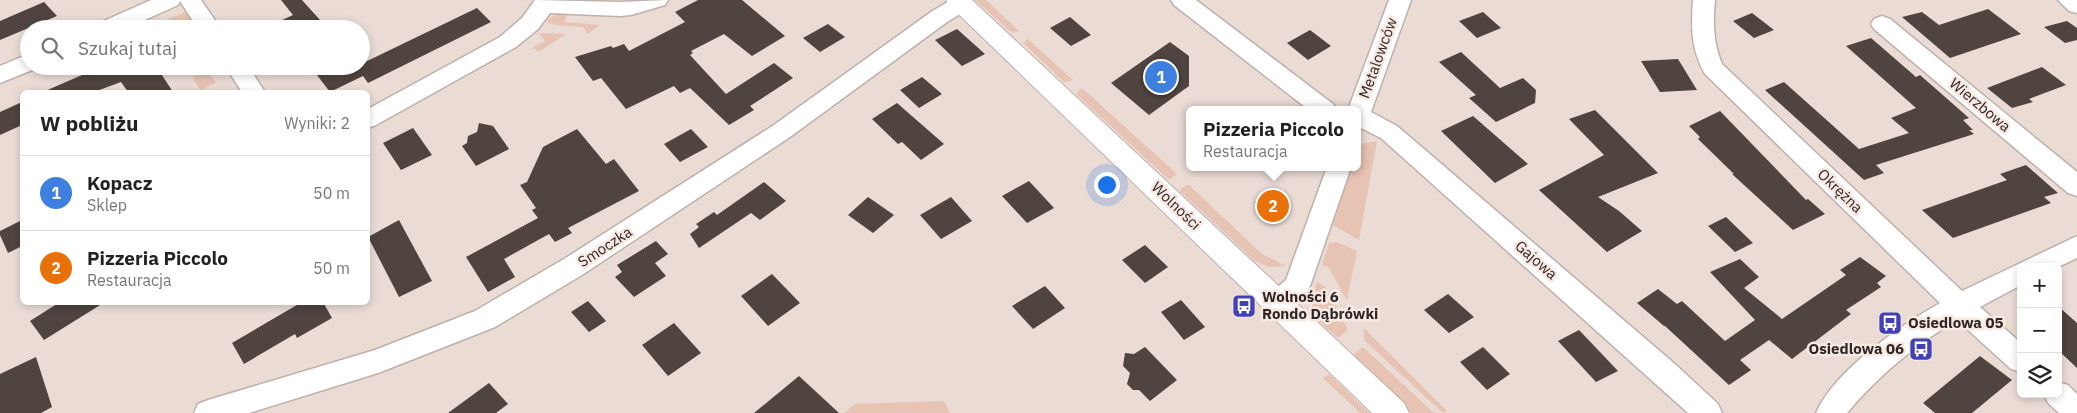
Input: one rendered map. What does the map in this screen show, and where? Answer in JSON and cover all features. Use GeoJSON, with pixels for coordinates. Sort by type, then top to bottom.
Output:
{"type":"FeatureCollection","features":[{"type":"Feature","properties":{"kind":"main road","name":"Wolności"},"geometry":{"type":"LineString","coordinates":[[960,2],[1393,413]]}},
{"type":"Feature","properties":{"kind":"street"},"geometry":{"type":"LineString","coordinates":[[125,20],[170,0]]}},
{"type":"Feature","properties":{"kind":"street"},"geometry":{"type":"LineString","coordinates":[[190,0],[204,20]]}},
{"type":"Feature","properties":{"kind":"street"},"geometry":{"type":"LineString","coordinates":[[370,118],[508,42],[526,30],[545,2],[620,9],[631,8],[657,0]]}},
{"type":"Feature","properties":{"kind":"street"},"geometry":{"type":"LineString","coordinates":[[1182,0],[1319,106]]}},
{"type":"Feature","properties":{"kind":"street","name":"Metalowców"},"geometry":{"type":"LineString","coordinates":[[1361,106],[1400,0]]}},
{"type":"Feature","properties":{"kind":"street","name":"Okrężna"},"geometry":{"type":"LineString","coordinates":[[1704,0],[1702,22],[1704,47],[1713,68],[1748,104],[1959,305],[2017,356]]}},
{"type":"Feature","properties":{"kind":"street"},"geometry":{"type":"LineString","coordinates":[[2069,0],[2077,6]]}},
{"type":"Feature","properties":{"kind":"street","name":"Smoczka"},"geometry":{"type":"LineString","coordinates":[[208,413],[378,361],[485,319],[573,267],[782,131],[960,2]]}},
{"type":"Feature","properties":{"kind":"street","name":"Wierzbowa"},"geometry":{"type":"LineString","coordinates":[[1882,24],[2077,186]]}},
{"type":"Feature","properties":{"kind":"street"},"geometry":{"type":"LineString","coordinates":[[0,75],[20,66]]}},
{"type":"Feature","properties":{"kind":"street"},"geometry":{"type":"LineString","coordinates":[[242,75],[253,90]]}},
{"type":"Feature","properties":{"kind":"street","name":"Gajowa"},"geometry":{"type":"LineString","coordinates":[[1361,118],[1389,132],[1666,374],[1708,413]]}},
{"type":"Feature","properties":{"kind":"street"},"geometry":{"type":"LineString","coordinates":[[1277,303],[1297,286],[1338,171]]}},
{"type":"Feature","properties":{"kind":"street"},"geometry":{"type":"LineString","coordinates":[[2041,263],[2077,246]]}},
{"type":"Feature","properties":{"kind":"street"},"geometry":{"type":"LineString","coordinates":[[1830,413],[1873,366],[1908,337],[1959,305],[2017,275]]}},
{"type":"Feature","properties":{"kind":"street"},"geometry":{"type":"LineString","coordinates":[[2062,398],[2077,412]]}},
{"type":"Feature","properties":{"kind":"shaded area"},"geometry":{"type":"Polygon","coordinates":[[[975,0],[986,0],[1019,31],[1012,33],[975,0]]]}},
{"type":"Feature","properties":{"kind":"shaded area"},"geometry":{"type":"Polygon","coordinates":[[[186,12],[192,19],[190,20],[166,20],[186,12]]]}},
{"type":"Feature","properties":{"kind":"shaded area"},"geometry":{"type":"Polygon","coordinates":[[[561,13],[568,13],[564,22],[600,25],[588,34],[583,27],[548,23],[547,19],[561,13]]]}},
{"type":"Feature","properties":{"kind":"shaded area"},"geometry":{"type":"Polygon","coordinates":[[[539,33],[565,35],[538,52],[533,47],[545,41],[539,33]]]}},
{"type":"Feature","properties":{"kind":"shaded area"},"geometry":{"type":"Polygon","coordinates":[[[1028,39],[1073,80],[1064,82],[1023,43],[1028,39]]]}},
{"type":"Feature","properties":{"kind":"shaded area"},"geometry":{"type":"Polygon","coordinates":[[[195,75],[210,75],[216,83],[200,90],[192,77],[195,75]]]}},
{"type":"Feature","properties":{"kind":"shaded area"},"geometry":{"type":"Polygon","coordinates":[[[1082,88],[1177,174],[1170,179],[1167,178],[1076,94],[1082,88]]]}},
{"type":"Feature","properties":{"kind":"shaded area"},"geometry":{"type":"Polygon","coordinates":[[[1377,141],[1359,240],[1333,225],[1350,171],[1361,171],[1361,146],[1365,143],[1377,141]]]}},
{"type":"Feature","properties":{"kind":"shaded area"},"geometry":{"type":"Polygon","coordinates":[[[1188,184],[1262,254],[1286,266],[1268,267],[1255,261],[1180,191],[1188,184]]]}},
{"type":"Feature","properties":{"kind":"shaded area"},"geometry":{"type":"Polygon","coordinates":[[[1337,242],[1357,251],[1347,300],[1328,267],[1322,265],[1329,243],[1337,242]]]}},
{"type":"Feature","properties":{"kind":"shaded area"},"geometry":{"type":"Polygon","coordinates":[[[1317,282],[1325,287],[1348,330],[1338,338],[1318,320],[1313,309],[1317,282]]]}},
{"type":"Feature","properties":{"kind":"shaded area"},"geometry":{"type":"Polygon","coordinates":[[[1364,328],[1447,411],[1443,413],[1364,340],[1364,328]]]}},
{"type":"Feature","properties":{"kind":"shaded area"},"geometry":{"type":"Polygon","coordinates":[[[1363,347],[1434,413],[1409,413],[1401,401],[1353,355],[1363,347]]]}},
{"type":"Feature","properties":{"kind":"shaded area"},"geometry":{"type":"Polygon","coordinates":[[[1329,374],[1369,413],[1360,413],[1323,378],[1329,374]]]}},
{"type":"Feature","properties":{"kind":"shaded area"},"geometry":{"type":"Polygon","coordinates":[[[944,401],[950,413],[844,413],[855,404],[944,401]]]}},
{"type":"Feature","properties":{"kind":"building"},"geometry":{"type":"Polygon","coordinates":[[[281,0],[302,0],[320,20],[282,20],[293,15],[281,0]]]}},
{"type":"Feature","properties":{"kind":"building"},"geometry":{"type":"Polygon","coordinates":[[[698,0],[742,0],[785,36],[752,56],[724,34],[691,51],[693,53],[690,55],[726,94],[774,63],[793,78],[750,106],[754,110],[729,125],[690,88],[680,93],[674,86],[626,109],[601,78],[593,81],[575,57],[624,44],[629,51],[685,22],[675,12],[698,0]]]}},
{"type":"Feature","properties":{"kind":"building"},"geometry":{"type":"Polygon","coordinates":[[[44,2],[57,16],[48,20],[20,20],[20,32],[0,40],[0,21],[44,2]]]}},
{"type":"Feature","properties":{"kind":"building"},"geometry":{"type":"Polygon","coordinates":[[[477,8],[491,22],[368,83],[363,76],[334,90],[328,90],[317,75],[370,75],[370,60],[477,8]]]}},
{"type":"Feature","properties":{"kind":"building"},"geometry":{"type":"Polygon","coordinates":[[[1988,9],[2021,34],[1950,58],[1902,17],[1922,12],[1939,25],[1988,9]]]}},
{"type":"Feature","properties":{"kind":"building"},"geometry":{"type":"Polygon","coordinates":[[[1483,12],[1501,28],[1477,38],[1459,21],[1483,12]]]}},
{"type":"Feature","properties":{"kind":"building"},"geometry":{"type":"Polygon","coordinates":[[[1752,13],[1774,30],[1754,38],[1733,21],[1752,13]]]}},
{"type":"Feature","properties":{"kind":"building"},"geometry":{"type":"Polygon","coordinates":[[[1070,17],[1091,35],[1071,46],[1050,28],[1070,17]]]}},
{"type":"Feature","properties":{"kind":"building"},"geometry":{"type":"Polygon","coordinates":[[[2067,21],[2077,28],[2077,40],[2065,43],[2044,27],[2067,21]]]}},
{"type":"Feature","properties":{"kind":"building"},"geometry":{"type":"Polygon","coordinates":[[[828,24],[845,37],[820,52],[803,38],[828,24]]]}},
{"type":"Feature","properties":{"kind":"building"},"geometry":{"type":"Polygon","coordinates":[[[957,29],[985,54],[962,66],[935,40],[957,29]]]}},
{"type":"Feature","properties":{"kind":"building"},"geometry":{"type":"Polygon","coordinates":[[[1310,30],[1331,46],[1308,60],[1287,43],[1310,30]]]}},
{"type":"Feature","properties":{"kind":"building"},"geometry":{"type":"Polygon","coordinates":[[[1871,38],[1916,77],[1920,75],[1969,118],[1963,120],[1973,130],[1969,130],[1974,134],[1876,165],[1884,173],[1864,180],[1765,90],[1784,82],[1859,149],[1909,133],[1891,118],[1916,108],[1846,46],[1871,38]]]}},
{"type":"Feature","properties":{"kind":"building"},"geometry":{"type":"Polygon","coordinates":[[[1170,42],[1189,56],[1189,86],[1149,115],[1111,83],[1170,42]]]}},
{"type":"Feature","properties":{"kind":"building"},"geometry":{"type":"Polygon","coordinates":[[[1461,52],[1500,88],[1523,78],[1536,90],[1535,103],[1496,122],[1469,98],[1476,95],[1439,62],[1461,52]]]}},
{"type":"Feature","properties":{"kind":"building"},"geometry":{"type":"Polygon","coordinates":[[[1678,59],[1697,90],[1660,92],[1641,61],[1678,59]]]}},
{"type":"Feature","properties":{"kind":"building"},"geometry":{"type":"Polygon","coordinates":[[[2042,67],[2066,85],[2029,99],[2033,102],[2012,108],[1987,88],[2042,67]]]}},
{"type":"Feature","properties":{"kind":"building"},"geometry":{"type":"Polygon","coordinates":[[[82,75],[162,75],[172,90],[127,90],[121,82],[99,90],[48,90],[82,75]]]}},
{"type":"Feature","properties":{"kind":"building"},"geometry":{"type":"Polygon","coordinates":[[[922,77],[942,94],[919,108],[900,90],[922,77]]]}},
{"type":"Feature","properties":{"kind":"building"},"geometry":{"type":"Polygon","coordinates":[[[20,103],[20,126],[0,135],[0,112],[20,103]]]}},
{"type":"Feature","properties":{"kind":"building"},"geometry":{"type":"Polygon","coordinates":[[[897,103],[944,144],[921,160],[902,142],[898,144],[872,119],[897,103]]]}},
{"type":"Feature","properties":{"kind":"building"},"geometry":{"type":"Polygon","coordinates":[[[1595,110],[1658,173],[1598,197],[1619,211],[1642,231],[1607,252],[1539,190],[1604,155],[1569,119],[1595,110]]]}},
{"type":"Feature","properties":{"kind":"building"},"geometry":{"type":"Polygon","coordinates":[[[1720,111],[1806,200],[1808,199],[1825,214],[1793,230],[1732,174],[1734,174],[1698,139],[1700,137],[1689,126],[1720,111]]]}},
{"type":"Feature","properties":{"kind":"building"},"geometry":{"type":"Polygon","coordinates":[[[1473,116],[1528,164],[1495,183],[1441,131],[1473,116]]]}},
{"type":"Feature","properties":{"kind":"building"},"geometry":{"type":"Polygon","coordinates":[[[479,123],[493,126],[509,149],[476,166],[462,146],[467,143],[468,136],[477,132],[479,123]]]}},
{"type":"Feature","properties":{"kind":"building"},"geometry":{"type":"Polygon","coordinates":[[[413,128],[432,155],[401,170],[383,143],[413,128]]]}},
{"type":"Feature","properties":{"kind":"building"},"geometry":{"type":"Polygon","coordinates":[[[577,129],[606,164],[614,159],[639,191],[568,228],[572,233],[555,242],[549,234],[504,259],[515,277],[488,292],[466,257],[538,218],[532,210],[536,208],[520,185],[527,182],[543,147],[577,129]]]}},
{"type":"Feature","properties":{"kind":"building"},"geometry":{"type":"Polygon","coordinates":[[[691,129],[708,147],[680,162],[664,144],[691,129]]]}},
{"type":"Feature","properties":{"kind":"building"},"geometry":{"type":"Polygon","coordinates":[[[2026,165],[2058,193],[2044,197],[2051,203],[1953,238],[1922,210],[2007,180],[2000,174],[2026,165]]]}},
{"type":"Feature","properties":{"kind":"building"},"geometry":{"type":"Polygon","coordinates":[[[1029,181],[1054,208],[1027,223],[1002,196],[1029,181]]]}},
{"type":"Feature","properties":{"kind":"building"},"geometry":{"type":"Polygon","coordinates":[[[764,182],[786,201],[760,220],[751,213],[699,248],[690,234],[699,227],[696,224],[714,212],[717,215],[764,182]]]}},
{"type":"Feature","properties":{"kind":"building"},"geometry":{"type":"Polygon","coordinates":[[[1272,191],[1288,204],[1271,216],[1255,202],[1272,191]]]}},
{"type":"Feature","properties":{"kind":"building"},"geometry":{"type":"Polygon","coordinates":[[[868,197],[894,215],[873,233],[848,215],[868,197]]]}},
{"type":"Feature","properties":{"kind":"building"},"geometry":{"type":"Polygon","coordinates":[[[951,197],[972,221],[941,239],[920,215],[951,197]]]}},
{"type":"Feature","properties":{"kind":"building"},"geometry":{"type":"Polygon","coordinates":[[[1726,217],[1753,243],[1735,252],[1708,226],[1726,217]]]}},
{"type":"Feature","properties":{"kind":"building"},"geometry":{"type":"Polygon","coordinates":[[[399,220],[432,281],[399,297],[370,241],[370,236],[399,220]]]}},
{"type":"Feature","properties":{"kind":"building"},"geometry":{"type":"Polygon","coordinates":[[[20,221],[20,247],[8,253],[0,231],[20,221]]]}},
{"type":"Feature","properties":{"kind":"building"},"geometry":{"type":"Polygon","coordinates":[[[656,241],[668,254],[655,263],[666,276],[634,297],[615,277],[622,272],[617,265],[656,241]]]}},
{"type":"Feature","properties":{"kind":"building"},"geometry":{"type":"Polygon","coordinates":[[[1145,245],[1168,267],[1145,283],[1122,260],[1145,245]]]}},
{"type":"Feature","properties":{"kind":"building"},"geometry":{"type":"Polygon","coordinates":[[[1860,257],[1886,276],[1877,283],[1881,287],[1846,310],[1851,314],[1792,359],[1769,340],[1740,360],[1751,370],[1729,385],[1637,303],[1658,289],[1677,304],[1682,301],[1725,341],[1755,320],[1710,272],[1740,259],[1759,277],[1744,288],[1782,319],[1846,275],[1840,270],[1860,257]]]}},
{"type":"Feature","properties":{"kind":"building"},"geometry":{"type":"Polygon","coordinates":[[[772,274],[800,303],[768,326],[741,296],[772,274]]]}},
{"type":"Feature","properties":{"kind":"building"},"geometry":{"type":"Polygon","coordinates":[[[1045,286],[1065,308],[1033,329],[1012,306],[1045,286]]]}},
{"type":"Feature","properties":{"kind":"building"},"geometry":{"type":"Polygon","coordinates":[[[1448,294],[1474,317],[1449,333],[1424,310],[1448,294]]]}},
{"type":"Feature","properties":{"kind":"building"},"geometry":{"type":"Polygon","coordinates":[[[1181,300],[1205,327],[1184,340],[1161,312],[1181,300]]]}},
{"type":"Feature","properties":{"kind":"building"},"geometry":{"type":"Polygon","coordinates":[[[588,301],[606,321],[589,332],[571,312],[588,301]]]}},
{"type":"Feature","properties":{"kind":"building"},"geometry":{"type":"Polygon","coordinates":[[[55,305],[100,305],[44,340],[30,321],[55,305]]]}},
{"type":"Feature","properties":{"kind":"building"},"geometry":{"type":"Polygon","coordinates":[[[297,305],[325,305],[332,318],[297,338],[295,334],[244,364],[232,343],[297,305]]]}},
{"type":"Feature","properties":{"kind":"building"},"geometry":{"type":"Polygon","coordinates":[[[2062,310],[2077,323],[2077,368],[2062,354],[2062,310]]]}},
{"type":"Feature","properties":{"kind":"building"},"geometry":{"type":"Polygon","coordinates":[[[674,323],[701,353],[668,376],[642,345],[674,323]]]}},
{"type":"Feature","properties":{"kind":"building"},"geometry":{"type":"Polygon","coordinates":[[[1579,330],[1618,371],[1596,382],[1558,341],[1579,330]]]}},
{"type":"Feature","properties":{"kind":"building"},"geometry":{"type":"Polygon","coordinates":[[[1145,347],[1177,380],[1150,401],[1139,390],[1133,390],[1127,384],[1130,373],[1123,366],[1125,353],[1134,354],[1145,347]]]}},
{"type":"Feature","properties":{"kind":"building"},"geometry":{"type":"Polygon","coordinates":[[[1483,347],[1510,374],[1487,390],[1460,362],[1483,347]]]}},
{"type":"Feature","properties":{"kind":"building"},"geometry":{"type":"Polygon","coordinates":[[[1980,356],[2012,380],[1972,413],[1935,413],[1923,403],[1980,356]]]}},
{"type":"Feature","properties":{"kind":"building"},"geometry":{"type":"Polygon","coordinates":[[[36,357],[52,407],[41,413],[0,413],[0,374],[36,357]]]}},
{"type":"Feature","properties":{"kind":"building"},"geometry":{"type":"Polygon","coordinates":[[[799,376],[839,413],[754,413],[799,376]]]}},
{"type":"Feature","properties":{"kind":"building"},"geometry":{"type":"Polygon","coordinates":[[[489,383],[508,404],[496,413],[448,413],[489,383]]]}},
{"type":"Feature","properties":{"kind":"place","name":"Kopacz"},"geometry":{"type":"Point","coordinates":[1161,77]}},
{"type":"Feature","properties":{"kind":"place","name":"Pizzeria Piccolo"},"geometry":{"type":"Point","coordinates":[1273,206]}},
{"type":"Feature","properties":{"kind":"place","name":"Wolności 6 Rondo Dąbrówki"},"geometry":{"type":"Point","coordinates":[1244,306]}},
{"type":"Feature","properties":{"kind":"place","name":"Osiedlowa 05"},"geometry":{"type":"Point","coordinates":[1890,323]}},
{"type":"Feature","properties":{"kind":"place","name":"Osiedlowa 06"},"geometry":{"type":"Point","coordinates":[1921,349]}}]}
